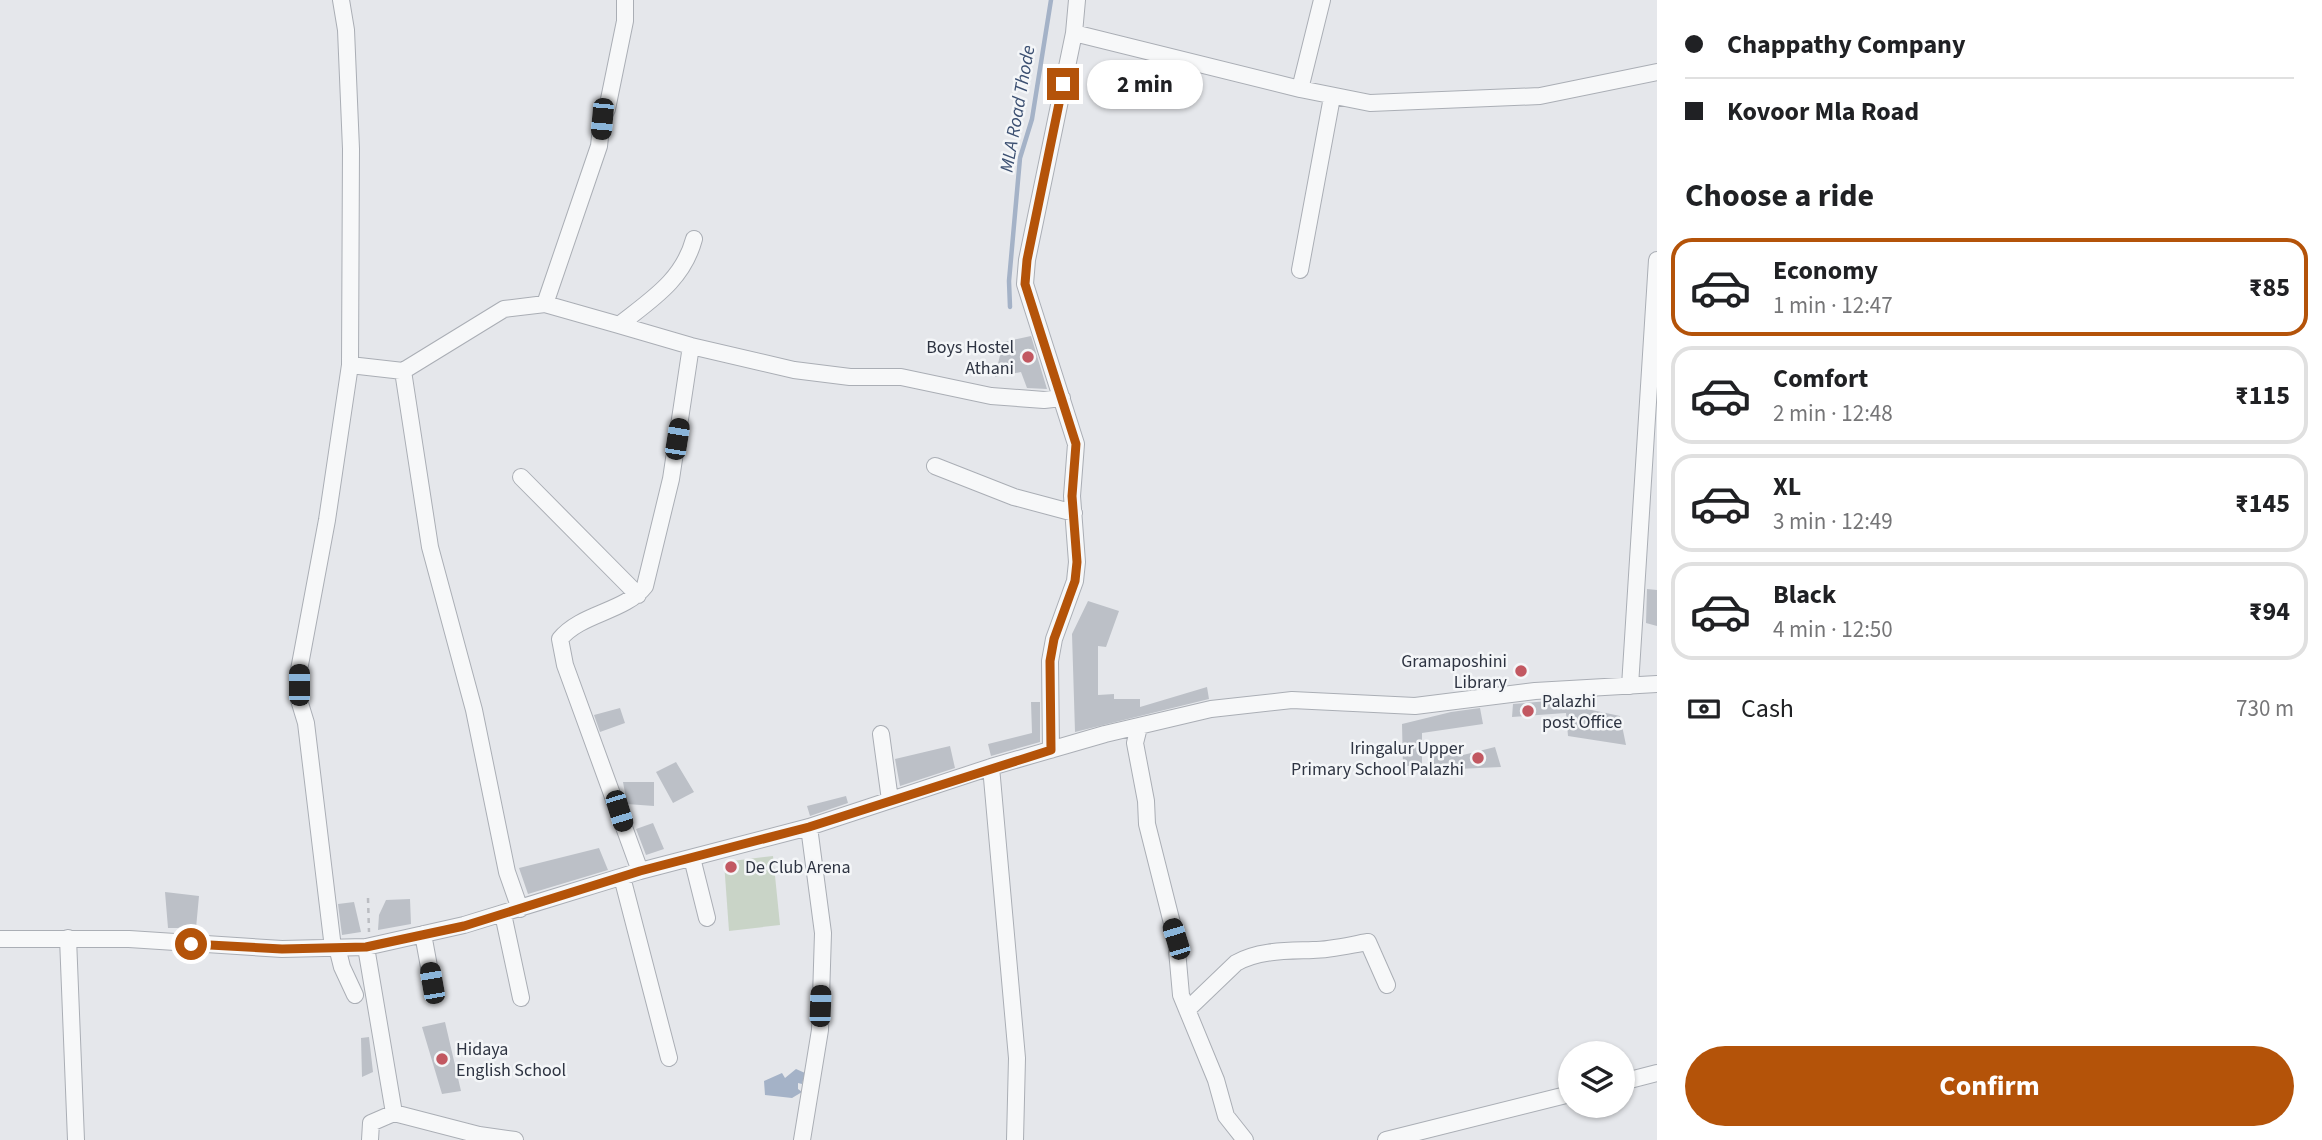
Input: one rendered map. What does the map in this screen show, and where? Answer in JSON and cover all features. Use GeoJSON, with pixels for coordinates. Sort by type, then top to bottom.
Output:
{"type":"FeatureCollection","features":[{"type":"Feature","properties":{"kind":"street"},"geometry":{"type":"LineString","coordinates":[[341,0],[346,30],[351,149],[349,365],[327,520],[299,670],[299,700],[306,723],[335,947],[355,995]]}},
{"type":"Feature","properties":{"kind":"street"},"geometry":{"type":"LineString","coordinates":[[545,304],[599,146],[602,119],[607,109],[625,22],[625,0]]}},
{"type":"Feature","properties":{"kind":"street"},"geometry":{"type":"LineString","coordinates":[[1051,750],[1050,661],[1054,639],[1075,581],[1077,562],[1074,513],[1076,444],[1025,284],[1027,260],[1074,33],[1077,0]]}},
{"type":"Feature","properties":{"kind":"street"},"geometry":{"type":"LineString","coordinates":[[1300,89],[1322,0]]}},
{"type":"Feature","properties":{"kind":"street"},"geometry":{"type":"LineString","coordinates":[[1074,33],[1332,97],[1370,103],[1540,96],[1657,72]]}},
{"type":"Feature","properties":{"kind":"street"},"geometry":{"type":"LineString","coordinates":[[1300,270],[1332,97]]}},
{"type":"Feature","properties":{"kind":"street"},"geometry":{"type":"LineString","coordinates":[[619,325],[682,270],[689,258],[694,239]]}},
{"type":"Feature","properties":{"kind":"street"},"geometry":{"type":"LineString","coordinates":[[1630,686],[1657,260]]}},
{"type":"Feature","properties":{"kind":"street"},"geometry":{"type":"LineString","coordinates":[[349,365],[403,371],[503,309],[545,304],[691,346],[803,371],[850,377],[901,377],[991,396],[1044,400],[1062,398]]}},
{"type":"Feature","properties":{"kind":"street"},"geometry":{"type":"LineString","coordinates":[[640,871],[565,665],[560,639],[582,623],[638,595],[645,586],[662,519],[691,346]]}},
{"type":"Feature","properties":{"kind":"street"},"geometry":{"type":"LineString","coordinates":[[403,371],[430,547],[474,710],[507,872],[523,908]]}},
{"type":"Feature","properties":{"kind":"street"},"geometry":{"type":"LineString","coordinates":[[935,466],[1014,497],[1074,513]]}},
{"type":"Feature","properties":{"kind":"street"},"geometry":{"type":"LineString","coordinates":[[521,477],[638,595]]}},
{"type":"Feature","properties":{"kind":"street"},"geometry":{"type":"LineString","coordinates":[[0,939],[68,938],[282,949],[368,946],[503,914],[640,871],[809,827],[991,767],[1211,709],[1281,701],[1415,706],[1535,691],[1657,684]]}},
{"type":"Feature","properties":{"kind":"street"},"geometry":{"type":"LineString","coordinates":[[1139,727],[1135,743],[1146,801],[1147,824],[1176,939],[1181,995],[1216,1080],[1226,1116],[1245,1140]]}},
{"type":"Feature","properties":{"kind":"street"},"geometry":{"type":"LineString","coordinates":[[881,734],[890,800]]}},
{"type":"Feature","properties":{"kind":"street"},"geometry":{"type":"LineString","coordinates":[[991,767],[1017,1058],[1015,1140]]}},
{"type":"Feature","properties":{"kind":"street"},"geometry":{"type":"LineString","coordinates":[[802,1140],[820,1030],[823,933],[809,827]]}},
{"type":"Feature","properties":{"kind":"street"},"geometry":{"type":"LineString","coordinates":[[692,858],[707,918]]}},
{"type":"Feature","properties":{"kind":"street"},"geometry":{"type":"LineString","coordinates":[[513,864],[523,908]]}},
{"type":"Feature","properties":{"kind":"street"},"geometry":{"type":"LineString","coordinates":[[622,877],[668,1058]]}},
{"type":"Feature","properties":{"kind":"street"},"geometry":{"type":"LineString","coordinates":[[503,914],[521,998]]}},
{"type":"Feature","properties":{"kind":"street"},"geometry":{"type":"LineString","coordinates":[[424,934],[432,983]]}},
{"type":"Feature","properties":{"kind":"street"},"geometry":{"type":"LineString","coordinates":[[68,938],[76,1140]]}},
{"type":"Feature","properties":{"kind":"street"},"geometry":{"type":"LineString","coordinates":[[1187,1010],[1236,963],[1246,958],[1292,949],[1314,950],[1368,942],[1387,985]]}},
{"type":"Feature","properties":{"kind":"street"},"geometry":{"type":"LineString","coordinates":[[368,946],[394,1113]]}},
{"type":"Feature","properties":{"kind":"street"},"geometry":{"type":"LineString","coordinates":[[1635,1079],[1657,1073]]}},
{"type":"Feature","properties":{"kind":"street"},"geometry":{"type":"LineString","coordinates":[[1386,1140],[1558,1097]]}},
{"type":"Feature","properties":{"kind":"street"},"geometry":{"type":"LineString","coordinates":[[370,1140],[371,1124],[394,1113],[479,1135],[515,1140]]}},
{"type":"Feature","properties":{"kind":"path"},"geometry":{"type":"LineString","coordinates":[[368,898],[368,946]]}},
{"type":"Feature","properties":{"kind":"shaded area"},"geometry":{"type":"Polygon","coordinates":[[[773,856],[780,925],[729,931],[724,862],[773,856]]]}},
{"type":"Feature","properties":{"kind":"water"},"geometry":{"type":"Polygon","coordinates":[[[796,1069],[805,1073],[802,1084],[798,1083],[798,1089],[802,1092],[792,1098],[765,1095],[764,1081],[782,1073],[785,1078],[796,1069]]]}},
{"type":"Feature","properties":{"kind":"building"},"geometry":{"type":"Polygon","coordinates":[[[1031,336],[1047,389],[1027,388],[1021,372],[995,377],[1003,342],[1031,336]]]}},
{"type":"Feature","properties":{"kind":"building"},"geometry":{"type":"Polygon","coordinates":[[[1647,589],[1657,590],[1657,626],[1646,623],[1647,589]]]}},
{"type":"Feature","properties":{"kind":"building"},"geometry":{"type":"Polygon","coordinates":[[[1088,601],[1119,611],[1106,647],[1098,646],[1098,695],[1114,694],[1114,699],[1140,699],[1140,707],[1207,687],[1209,699],[1075,732],[1072,634],[1088,601]]]}},
{"type":"Feature","properties":{"kind":"building"},"geometry":{"type":"Polygon","coordinates":[[[1549,701],[1620,716],[1626,745],[1568,736],[1566,713],[1512,717],[1513,704],[1549,701]]]}},
{"type":"Feature","properties":{"kind":"building"},"geometry":{"type":"Polygon","coordinates":[[[1031,702],[1040,702],[1040,742],[991,756],[988,744],[1032,733],[1031,702]]]}},
{"type":"Feature","properties":{"kind":"building"},"geometry":{"type":"Polygon","coordinates":[[[620,708],[625,723],[600,732],[594,715],[620,708]]]}},
{"type":"Feature","properties":{"kind":"building"},"geometry":{"type":"Polygon","coordinates":[[[1480,708],[1483,724],[1422,733],[1422,763],[1403,767],[1402,724],[1480,708]]]}},
{"type":"Feature","properties":{"kind":"building"},"geometry":{"type":"Polygon","coordinates":[[[950,746],[955,768],[900,786],[895,759],[950,746]]]}},
{"type":"Feature","properties":{"kind":"building"},"geometry":{"type":"Polygon","coordinates":[[[1495,747],[1501,767],[1435,770],[1433,755],[1463,755],[1495,747]]]}},
{"type":"Feature","properties":{"kind":"building"},"geometry":{"type":"Polygon","coordinates":[[[676,762],[694,792],[673,803],[656,772],[676,762]]]}},
{"type":"Feature","properties":{"kind":"building"},"geometry":{"type":"Polygon","coordinates":[[[623,782],[654,782],[654,806],[627,804],[623,782]]]}},
{"type":"Feature","properties":{"kind":"building"},"geometry":{"type":"Polygon","coordinates":[[[846,796],[848,803],[810,816],[807,806],[846,796]]]}},
{"type":"Feature","properties":{"kind":"building"},"geometry":{"type":"Polygon","coordinates":[[[653,823],[664,849],[646,855],[636,829],[653,823]]]}},
{"type":"Feature","properties":{"kind":"building"},"geometry":{"type":"Polygon","coordinates":[[[599,848],[608,870],[528,894],[519,868],[599,848]]]}},
{"type":"Feature","properties":{"kind":"building"},"geometry":{"type":"Polygon","coordinates":[[[165,892],[199,896],[196,928],[168,928],[165,892]]]}},
{"type":"Feature","properties":{"kind":"building"},"geometry":{"type":"Polygon","coordinates":[[[410,899],[411,924],[378,930],[379,915],[386,900],[410,899]]]}},
{"type":"Feature","properties":{"kind":"building"},"geometry":{"type":"Polygon","coordinates":[[[354,902],[361,932],[342,935],[338,904],[354,902]]]}},
{"type":"Feature","properties":{"kind":"building","name":"Hidaya English School"},"geometry":{"type":"Polygon","coordinates":[[[445,1022],[461,1091],[442,1094],[422,1027],[445,1022]]]}},
{"type":"Feature","properties":{"kind":"building"},"geometry":{"type":"Polygon","coordinates":[[[369,1037],[373,1072],[362,1077],[361,1038],[369,1037]]]}},
{"type":"Feature","properties":{"kind":"waterway","name":"MLA Road Thode"},"geometry":{"type":"LineString","coordinates":[[1010,307],[1009,281],[1020,158],[1032,119],[1051,0]]}},
{"type":"Feature","properties":{"kind":"place","name":"Boys Hostel Athani"},"geometry":{"type":"Point","coordinates":[1028,357]}},
{"type":"Feature","properties":{"kind":"place","name":"Gramaposhini Library"},"geometry":{"type":"Point","coordinates":[1521,671]}},
{"type":"Feature","properties":{"kind":"place","name":"Palazhi post Office"},"geometry":{"type":"Point","coordinates":[1528,711]}},
{"type":"Feature","properties":{"kind":"place","name":"Iringalur Upper Primary School Palazhi"},"geometry":{"type":"Point","coordinates":[1478,758]}},
{"type":"Feature","properties":{"kind":"place","name":"De Club Arena"},"geometry":{"type":"Point","coordinates":[731,867]}},
{"type":"Feature","properties":{"kind":"place","name":"Hidaya English School"},"geometry":{"type":"Point","coordinates":[442,1059]}},
{"type":"Feature","properties":{"kind":"route"},"geometry":{"type":"LineString","coordinates":[[191,944],[282,949],[366,947],[464,926],[640,871],[809,827],[1051,750],[1050,661],[1054,639],[1075,581],[1077,562],[1072,496],[1076,444],[1071,421],[1027,298],[1025,284],[1027,260],[1063,84]]}}]}
